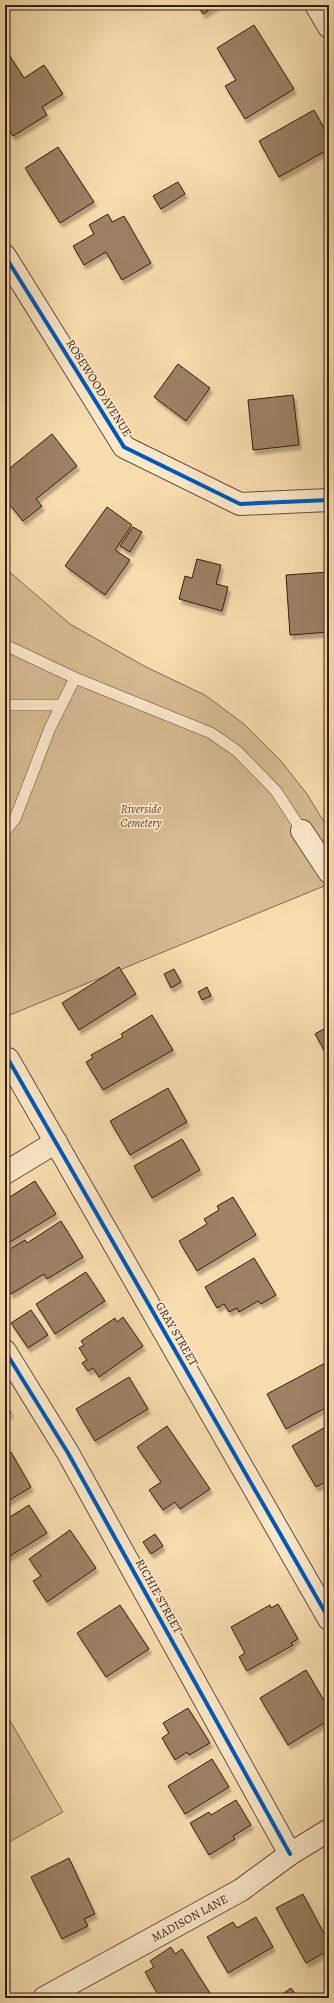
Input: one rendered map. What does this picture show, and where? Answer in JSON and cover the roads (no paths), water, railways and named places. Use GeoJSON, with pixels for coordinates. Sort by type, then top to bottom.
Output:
{"type":"FeatureCollection","features":[{"type":"Feature","properties":{"kind":"street"},"geometry":{"type":"LineString","coordinates":[[316,5],[329,27]]}},
{"type":"Feature","properties":{"kind":"street","name":"ROSEWOOD AVENUE"},"geometry":{"type":"LineString","coordinates":[[5,256],[124,447],[240,504],[329,500]]}},
{"type":"Feature","properties":{"kind":"street"},"geometry":{"type":"LineString","coordinates":[[302,831],[329,872]]}},
{"type":"Feature","properties":{"kind":"street","name":"GRAY STREET"},"geometry":{"type":"LineString","coordinates":[[8,1059],[329,1619]]}},
{"type":"Feature","properties":{"kind":"street"},"geometry":{"type":"LineString","coordinates":[[5,1173],[56,1142]]}},
{"type":"Feature","properties":{"kind":"street","name":"RICHIE STREET"},"geometry":{"type":"LineString","coordinates":[[5,1351],[68,1453],[290,1854]]}},
{"type":"Feature","properties":{"kind":"street","name":"MADISON LANE"},"geometry":{"type":"LineString","coordinates":[[44,1998],[240,1890],[290,1854],[329,1830]]}},
{"type":"Feature","properties":{"kind":"lane"},"geometry":{"type":"LineString","coordinates":[[5,645],[75,678],[210,733],[237,751],[276,790],[302,831]]}},
{"type":"Feature","properties":{"kind":"lane"},"geometry":{"type":"LineString","coordinates":[[5,831],[15,819],[50,728],[75,678]]}},
{"type":"Feature","properties":{"kind":"lane"},"geometry":{"type":"LineString","coordinates":[[5,705],[62,705]]}},
{"type":"Feature","properties":{"kind":"park label","name":"Riverside Cemetery"},"geometry":{"type":"Point","coordinates":[141,816]}}]}
